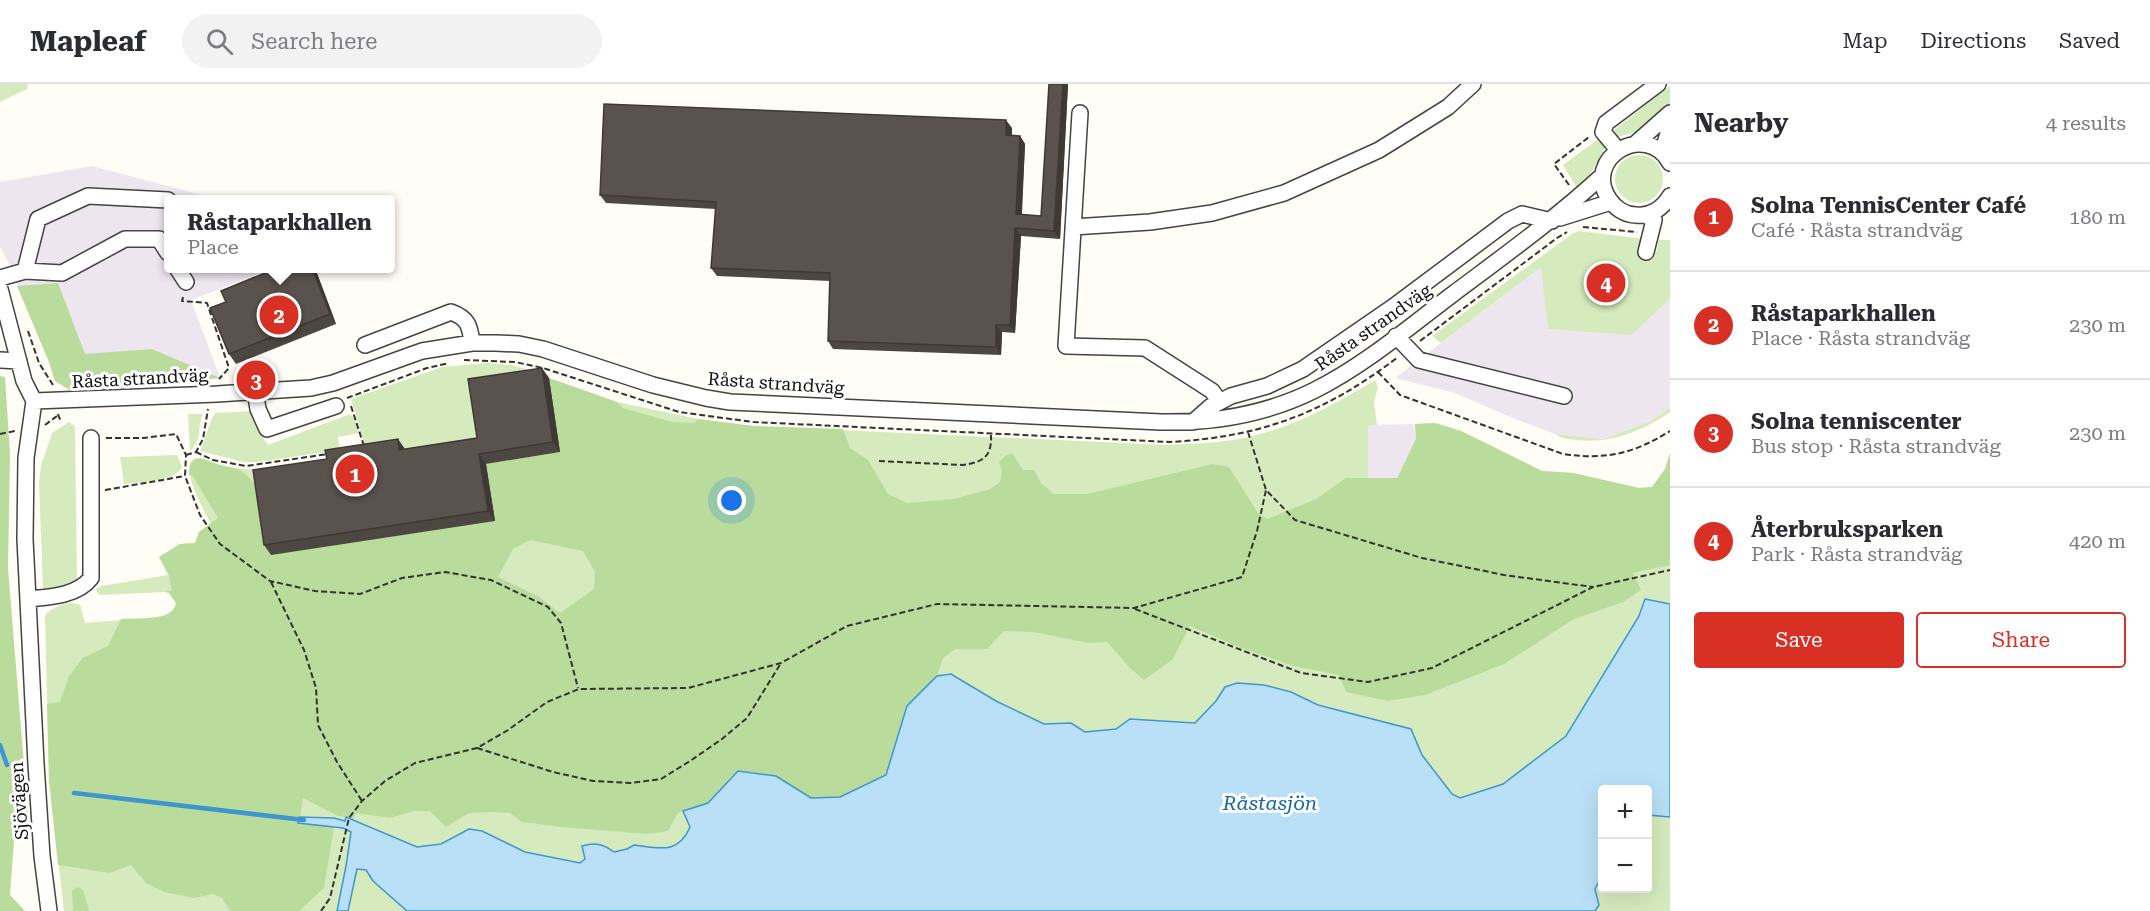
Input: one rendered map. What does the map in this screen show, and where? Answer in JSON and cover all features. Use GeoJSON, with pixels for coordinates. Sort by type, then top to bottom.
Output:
{"type":"FeatureCollection","features":[{"type":"Feature","properties":{"kind":"street"},"geometry":{"type":"LineString","coordinates":[[1073,227],[1150,222],[1212,213],[1284,193],[1379,150],[1448,107],[1473,84]]}},
{"type":"Feature","properties":{"kind":"street"},"geometry":{"type":"LineString","coordinates":[[1658,84],[1606,123],[1603,132],[1618,150],[1635,144],[1645,144],[1666,158],[1670,127]]}},
{"type":"Feature","properties":{"kind":"street"},"geometry":{"type":"LineString","coordinates":[[1080,113],[1066,346],[1145,348],[1212,391],[1220,402]]}},
{"type":"Feature","properties":{"kind":"street"},"geometry":{"type":"LineString","coordinates":[[1635,144],[1670,113]]}},
{"type":"Feature","properties":{"kind":"street","name":"Råsta strandväg"},"geometry":{"type":"LineString","coordinates":[[34,401],[56,408],[311,388],[333,383],[422,351],[471,343],[519,344],[653,386],[730,402],[1193,422],[1233,417],[1272,408],[1316,390],[1366,359],[1552,221],[1603,176],[1610,157],[1618,150]]}},
{"type":"Feature","properties":{"kind":"street"},"geometry":{"type":"LineString","coordinates":[[1603,176],[1606,194],[1611,202],[1626,213],[1657,213]]}},
{"type":"Feature","properties":{"kind":"street"},"geometry":{"type":"LineString","coordinates":[[24,271],[38,219],[88,196],[164,200]]}},
{"type":"Feature","properties":{"kind":"street"},"geometry":{"type":"LineString","coordinates":[[1646,252],[1657,213],[1670,196]]}},
{"type":"Feature","properties":{"kind":"street","name":"Råsta strandväg"},"geometry":{"type":"LineString","coordinates":[[1552,221],[1611,202]]}},
{"type":"Feature","properties":{"kind":"street"},"geometry":{"type":"LineString","coordinates":[[1193,422],[1210,407],[1231,396],[1267,386],[1303,369],[1522,214],[1552,221]]}},
{"type":"Feature","properties":{"kind":"street"},"geometry":{"type":"LineString","coordinates":[[0,278],[24,271],[62,273],[125,239],[159,239],[164,247]]}},
{"type":"Feature","properties":{"kind":"street"},"geometry":{"type":"LineString","coordinates":[[0,289],[24,381],[34,401]]}},
{"type":"Feature","properties":{"kind":"street"},"geometry":{"type":"LineString","coordinates":[[365,345],[451,312],[462,316],[470,325],[471,343]]}},
{"type":"Feature","properties":{"kind":"street"},"geometry":{"type":"LineString","coordinates":[[1396,336],[1419,360],[1564,396]]}},
{"type":"Feature","properties":{"kind":"street"},"geometry":{"type":"LineString","coordinates":[[0,360],[19,361]]}},
{"type":"Feature","properties":{"kind":"street"},"geometry":{"type":"LineString","coordinates":[[255,391],[258,409],[267,429],[342,401]]}},
{"type":"Feature","properties":{"kind":"street","name":"Sjövägen"},"geometry":{"type":"LineString","coordinates":[[34,401],[26,458],[25,539],[42,856],[49,911]]}},
{"type":"Feature","properties":{"kind":"street"},"geometry":{"type":"LineString","coordinates":[[28,599],[70,593],[85,586],[91,578],[91,438]]}},
{"type":"Feature","properties":{"kind":"path"},"geometry":{"type":"LineString","coordinates":[[1578,198],[1554,164],[1606,123]]}},
{"type":"Feature","properties":{"kind":"path"},"geometry":{"type":"LineString","coordinates":[[1577,227],[1651,233]]}},
{"type":"Feature","properties":{"kind":"path"},"geometry":{"type":"LineString","coordinates":[[364,448],[342,401],[427,368],[458,360],[515,362],[543,368],[679,412],[753,422],[1170,442],[1209,440],[1286,422],[1335,400],[1409,350],[1567,232]]}},
{"type":"Feature","properties":{"kind":"path"},"geometry":{"type":"LineString","coordinates":[[182,301],[207,303],[229,368],[218,381]]}},
{"type":"Feature","properties":{"kind":"path"},"geometry":{"type":"LineString","coordinates":[[26,327],[39,363],[53,385],[56,408],[62,422]]}},
{"type":"Feature","properties":{"kind":"path"},"geometry":{"type":"LineString","coordinates":[[1366,359],[1400,395],[1563,454],[1590,458],[1612,456],[1652,443],[1670,431]]}},
{"type":"Feature","properties":{"kind":"path"},"geometry":{"type":"LineString","coordinates":[[44,427],[56,408]]}},
{"type":"Feature","properties":{"kind":"path"},"geometry":{"type":"LineString","coordinates":[[196,452],[203,439],[208,409],[217,408]]}},
{"type":"Feature","properties":{"kind":"path"},"geometry":{"type":"LineString","coordinates":[[879,461],[963,465],[976,463],[987,456],[992,447],[990,414]]}},
{"type":"Feature","properties":{"kind":"path"},"geometry":{"type":"LineString","coordinates":[[0,434],[15,431]]}},
{"type":"Feature","properties":{"kind":"path"},"geometry":{"type":"LineString","coordinates":[[1248,432],[1266,490],[1295,520],[1422,558],[1504,575],[1593,586]]}},
{"type":"Feature","properties":{"kind":"path"},"geometry":{"type":"LineString","coordinates":[[91,438],[143,438],[176,434],[186,455],[185,476],[200,516],[220,544],[270,581],[315,591],[360,594],[402,578],[445,572],[491,580],[548,607],[561,623],[579,689]]}},
{"type":"Feature","properties":{"kind":"path"},"geometry":{"type":"LineString","coordinates":[[186,455],[196,452],[213,460],[246,466],[329,453]]}},
{"type":"Feature","properties":{"kind":"path"},"geometry":{"type":"LineString","coordinates":[[90,493],[185,476]]}},
{"type":"Feature","properties":{"kind":"path"},"geometry":{"type":"LineString","coordinates":[[321,911],[330,898],[349,818],[362,801],[385,782],[415,763],[477,748],[508,730],[547,702],[579,689],[688,688],[781,663],[847,626],[937,604],[1134,608],[1242,577],[1257,531],[1266,490]]}},
{"type":"Feature","properties":{"kind":"path"},"geometry":{"type":"LineString","coordinates":[[1134,608],[1301,674],[1368,682],[1432,668],[1593,586],[1670,570]]}},
{"type":"Feature","properties":{"kind":"path"},"geometry":{"type":"LineString","coordinates":[[270,581],[304,650],[316,688],[318,725],[337,762],[362,801]]}},
{"type":"Feature","properties":{"kind":"path"},"geometry":{"type":"LineString","coordinates":[[477,748],[553,772],[593,781],[631,783],[661,778],[698,756],[747,718],[781,663]]}},
{"type":"Feature","properties":{"kind":"shaded area"},"geometry":{"type":"Polygon","coordinates":[[[92,166],[202,195],[164,195],[164,273],[261,273],[191,300],[220,378],[75,393],[55,381],[9,264],[0,247],[0,182],[92,166]]]}},
{"type":"Feature","properties":{"kind":"shaded area"},"geometry":{"type":"Polygon","coordinates":[[[1541,267],[1632,335],[1670,299],[1670,408],[1651,421],[1604,439],[1555,434],[1455,393],[1395,378],[1541,267]]]}},
{"type":"Feature","properties":{"kind":"shaded area"},"geometry":{"type":"Polygon","coordinates":[[[1414,424],[1416,439],[1397,478],[1368,478],[1368,425],[1414,424]]]}},
{"type":"Feature","properties":{"kind":"green space"},"geometry":{"type":"Polygon","coordinates":[[[0,84],[28,84],[27,89],[0,102],[0,84]]]}},
{"type":"Feature","properties":{"kind":"green space"},"geometry":{"type":"Polygon","coordinates":[[[1670,86],[1670,106],[1641,131],[1617,137],[1614,130],[1670,86]]]}},
{"type":"Feature","properties":{"kind":"green space"},"geometry":{"type":"Polygon","coordinates":[[[1597,140],[1606,146],[1588,178],[1577,188],[1563,165],[1597,140]]]}},
{"type":"Feature","properties":{"kind":"green space"},"geometry":{"type":"Polygon","coordinates":[[[1634,155],[1644,155],[1656,162],[1663,174],[1663,184],[1656,196],[1644,203],[1634,203],[1619,192],[1615,184],[1615,174],[1626,159],[1634,155]]]}},
{"type":"Feature","properties":{"kind":"green space"},"geometry":{"type":"Polygon","coordinates":[[[1579,231],[1644,239],[1643,252],[1656,253],[1659,240],[1670,240],[1670,299],[1632,335],[1548,329],[1541,267],[1441,343],[1432,336],[1572,234],[1579,231]]]}},
{"type":"Feature","properties":{"kind":"green space"},"geometry":{"type":"Polygon","coordinates":[[[58,283],[85,354],[152,349],[220,378],[75,393],[55,381],[17,286],[58,283]]]}},
{"type":"Feature","properties":{"kind":"green space"},"geometry":{"type":"Polygon","coordinates":[[[488,363],[511,365],[549,375],[549,378],[617,402],[698,419],[753,426],[1166,445],[1224,441],[1262,434],[1312,415],[1375,380],[1378,387],[1374,402],[1377,425],[1368,426],[1368,478],[1398,478],[1416,439],[1415,424],[1435,423],[1461,431],[1542,471],[1573,473],[1639,488],[1652,487],[1665,469],[1670,453],[1670,911],[64,911],[49,780],[45,615],[57,607],[70,603],[80,605],[85,623],[167,616],[175,609],[176,603],[169,593],[101,595],[96,589],[101,586],[168,575],[159,557],[180,544],[195,543],[199,532],[211,524],[193,487],[189,467],[192,460],[199,458],[231,467],[259,469],[262,480],[495,521],[486,464],[560,452],[484,447],[406,459],[365,446],[351,399],[442,367],[488,363]]]}},
{"type":"Feature","properties":{"kind":"green space"},"geometry":{"type":"Polygon","coordinates":[[[0,376],[5,377],[10,454],[8,568],[29,827],[14,841],[10,895],[25,911],[0,911],[0,376]]]}},
{"type":"Feature","properties":{"kind":"green space"},"geometry":{"type":"Polygon","coordinates":[[[549,378],[617,402],[623,408],[672,422],[694,423],[698,419],[753,426],[843,429],[850,448],[868,460],[888,494],[907,503],[954,499],[990,489],[1000,482],[1002,472],[999,462],[1012,453],[1023,470],[1034,470],[1041,483],[1054,494],[1087,494],[1213,464],[1229,467],[1258,513],[1267,519],[1316,499],[1346,478],[1397,478],[1416,439],[1415,424],[1435,423],[1461,431],[1542,471],[1573,473],[1639,488],[1652,487],[1665,469],[1670,453],[1670,565],[1633,573],[1641,590],[1623,602],[1574,619],[1504,664],[1425,695],[1388,701],[1346,692],[1339,675],[1293,666],[1239,647],[1190,626],[1172,660],[1144,680],[1107,642],[1089,643],[1033,632],[1004,631],[987,649],[955,649],[943,658],[937,676],[907,706],[886,775],[840,797],[811,798],[776,776],[739,771],[708,803],[678,813],[668,831],[647,834],[561,827],[522,822],[510,813],[494,812],[469,813],[446,827],[430,811],[414,811],[390,818],[356,813],[353,820],[338,816],[303,798],[299,823],[334,827],[324,888],[299,911],[230,911],[222,898],[213,894],[194,898],[164,892],[146,883],[131,865],[110,873],[58,865],[49,780],[47,704],[60,702],[69,676],[83,658],[108,646],[121,619],[153,618],[173,609],[176,603],[169,593],[165,592],[172,590],[169,575],[159,557],[180,544],[195,543],[199,532],[218,518],[192,475],[189,475],[192,461],[200,458],[237,469],[247,475],[261,491],[495,521],[486,464],[560,452],[549,378]],[[530,540],[513,549],[498,577],[538,596],[560,613],[594,589],[595,572],[583,551],[530,540]]]}},
{"type":"Feature","properties":{"kind":"green space"},"geometry":{"type":"Polygon","coordinates":[[[1670,408],[1670,412],[1649,425],[1614,438],[1589,441],[1563,438],[1555,434],[1604,439],[1651,421],[1670,408]]]}},
{"type":"Feature","properties":{"kind":"green space"},"geometry":{"type":"Polygon","coordinates":[[[253,411],[268,445],[350,414],[354,418],[359,433],[338,437],[340,450],[258,462],[244,462],[200,451],[215,413],[253,411]]]}},
{"type":"Feature","properties":{"kind":"green space"},"geometry":{"type":"Polygon","coordinates":[[[188,414],[203,414],[197,441],[190,451],[188,414]]]}},
{"type":"Feature","properties":{"kind":"green space"},"geometry":{"type":"Polygon","coordinates":[[[69,422],[75,426],[77,582],[64,588],[46,590],[43,588],[39,483],[41,466],[52,433],[69,422]]]}},
{"type":"Feature","properties":{"kind":"green space"},"geometry":{"type":"Polygon","coordinates":[[[177,455],[182,467],[172,476],[124,484],[120,457],[177,455]]]}},
{"type":"Feature","properties":{"kind":"green space"},"geometry":{"type":"Polygon","coordinates":[[[78,887],[83,890],[89,911],[73,911],[72,891],[78,887]]]}},
{"type":"Feature","properties":{"kind":"water","name":"Råstasjön"},"geometry":{"type":"Polygon","coordinates":[[[1645,599],[1670,604],[1670,817],[1652,815],[1652,785],[1598,785],[1598,883],[1595,889],[1599,905],[1595,911],[407,911],[373,881],[366,870],[357,869],[348,911],[337,911],[351,832],[343,828],[298,823],[299,817],[334,818],[345,821],[346,817],[417,847],[441,844],[469,829],[482,831],[525,852],[580,863],[585,859],[582,846],[587,845],[599,844],[614,852],[634,845],[667,848],[680,842],[690,827],[683,811],[708,803],[738,771],[776,776],[811,798],[840,797],[886,775],[907,706],[937,676],[951,674],[996,701],[1044,724],[1071,723],[1085,732],[1116,729],[1130,719],[1195,723],[1216,701],[1225,687],[1237,683],[1264,685],[1291,692],[1318,705],[1411,729],[1422,755],[1452,794],[1460,798],[1503,784],[1566,736],[1639,616],[1645,599]]]}},
{"type":"Feature","properties":{"kind":"building"},"geometry":{"type":"Polygon","coordinates":[[[1049,84],[1063,84],[1054,231],[1015,228],[1010,325],[996,325],[996,347],[828,341],[830,273],[711,268],[716,202],[600,195],[604,104],[1006,120],[1006,135],[1020,136],[1016,214],[1041,216],[1049,84]]]}},
{"type":"Feature","properties":{"kind":"building"},"geometry":{"type":"Polygon","coordinates":[[[265,273],[314,273],[330,314],[229,354],[210,308],[226,302],[221,291],[265,273]]]}},
{"type":"Feature","properties":{"kind":"building"},"geometry":{"type":"Polygon","coordinates":[[[542,368],[553,442],[479,454],[488,511],[264,545],[253,470],[327,459],[325,450],[398,439],[399,450],[477,438],[468,379],[542,368]]]}},
{"type":"Feature","properties":{"kind":"waterway"},"geometry":{"type":"LineString","coordinates":[[0,745],[7,765]]}},
{"type":"Feature","properties":{"kind":"waterway"},"geometry":{"type":"LineString","coordinates":[[74,793],[304,820]]}},
{"type":"Feature","properties":{"kind":"place","name":"Återbruksparken"},"geometry":{"type":"Point","coordinates":[1606,283]}},
{"type":"Feature","properties":{"kind":"place","name":"Råstaparkhallen"},"geometry":{"type":"Point","coordinates":[279,315]}},
{"type":"Feature","properties":{"kind":"place","name":"Solna tenniscenter"},"geometry":{"type":"Point","coordinates":[256,380]}},
{"type":"Feature","properties":{"kind":"place","name":"Solna TennisCenter Café"},"geometry":{"type":"Point","coordinates":[355,474]}}]}
